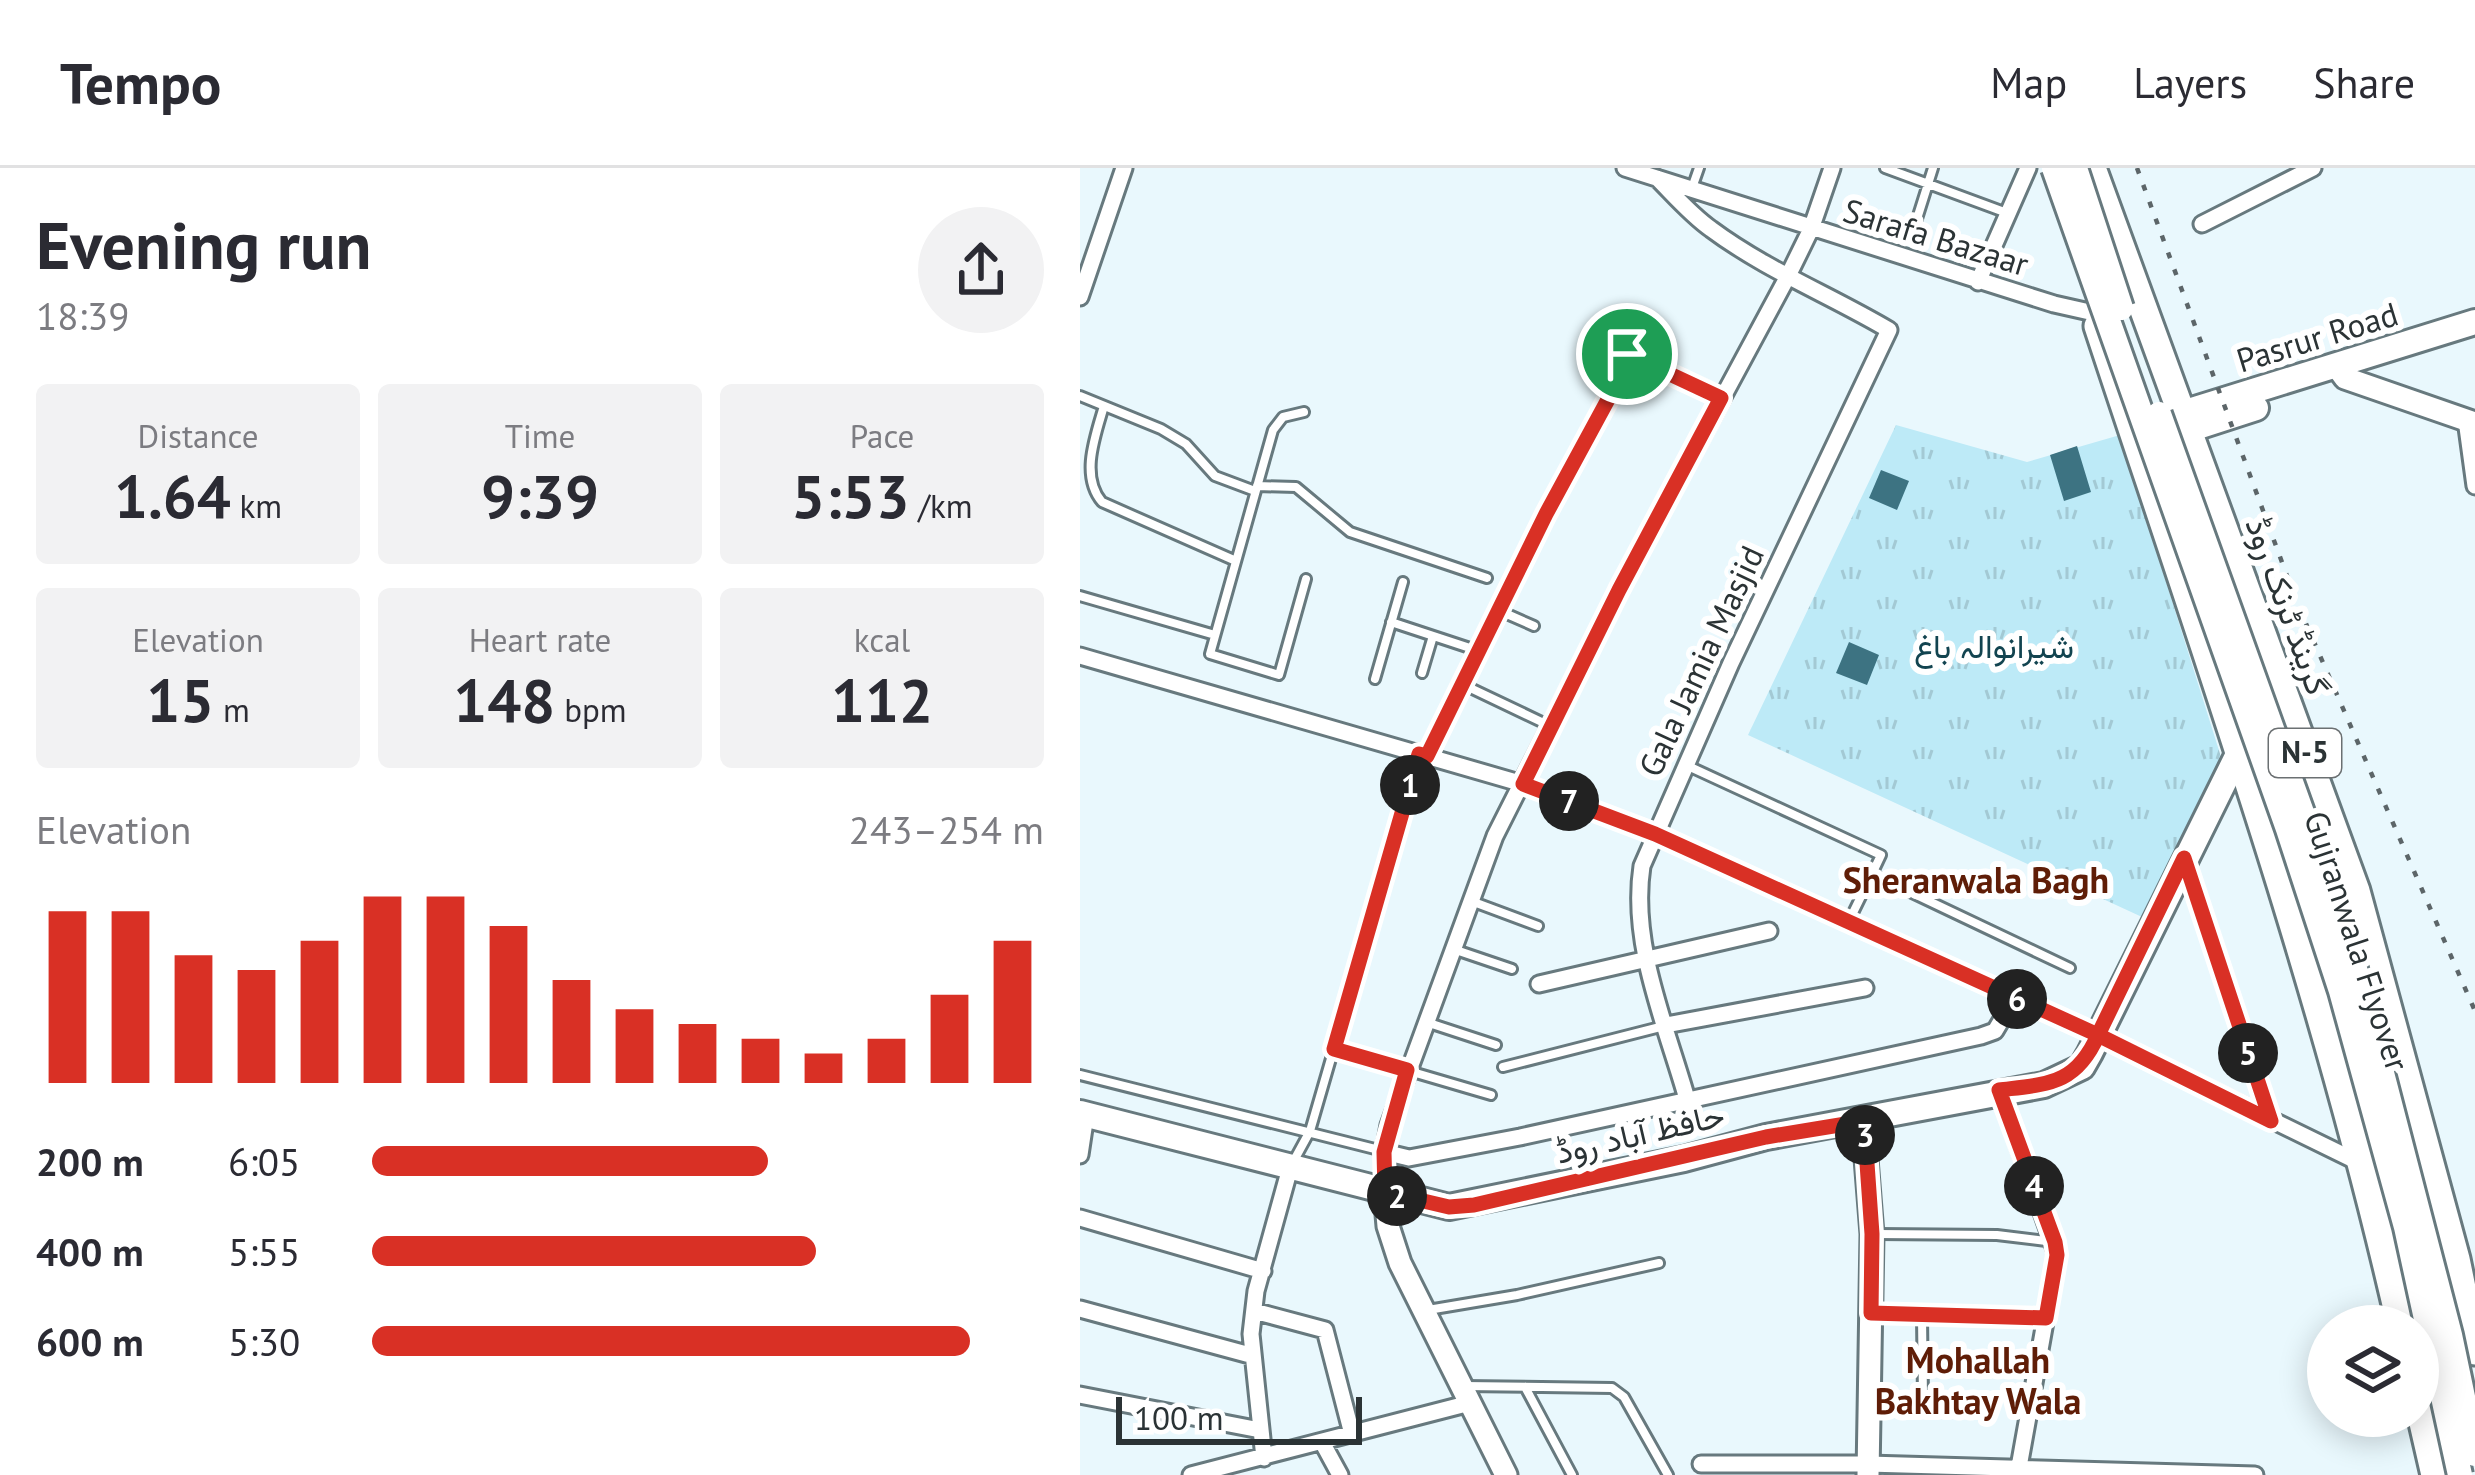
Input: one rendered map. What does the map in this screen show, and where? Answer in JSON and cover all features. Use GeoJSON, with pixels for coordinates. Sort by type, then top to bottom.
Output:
{"type":"FeatureCollection","features":[{"type":"Feature","properties":{"kind":"highway","name":"N-5"},"geometry":{"type":"LineString","coordinates":[[2044,168],[2240,750],[2365,1166],[2396,1305]]}},
{"type":"Feature","properties":{"kind":"highway","name":"گرینڈ ٹرنک روڈ"},"geometry":{"type":"LineString","coordinates":[[2092,168],[2356,891],[2456,1259],[2475,1351]]}},
{"type":"Feature","properties":{"kind":"highway"},"geometry":{"type":"LineString","coordinates":[[2426,1437],[2435,1475]]}},
{"type":"Feature","properties":{"kind":"main road","name":"Gujranwala Flyover"},"geometry":{"type":"LineString","coordinates":[[2054,168],[2341,992],[2406,1227],[2460,1475]]}},
{"type":"Feature","properties":{"kind":"main road","name":"Gujranwala Flyover"},"geometry":{"type":"LineString","coordinates":[[2074,168],[2347,938],[2450,1335],[2475,1454]]}},
{"type":"Feature","properties":{"kind":"main road","name":"Pasrur Road"},"geometry":{"type":"LineString","coordinates":[[2341,373],[2475,322]]}},
{"type":"Feature","properties":{"kind":"main road","name":"Pasrur Road"},"geometry":{"type":"LineString","coordinates":[[2182,422],[2475,338]]}},
{"type":"Feature","properties":{"kind":"main road","name":"حافظ آباد روڈ"},"geometry":{"type":"LineString","coordinates":[[1083,1114],[1449,1207],[1766,1137],[2044,1085],[2082,1067],[2240,750]]}},
{"type":"Feature","properties":{"kind":"street"},"geometry":{"type":"LineString","coordinates":[[1080,297],[1124,168]]}},
{"type":"Feature","properties":{"kind":"street","name":"Sarafa Bazaar"},"geometry":{"type":"LineString","coordinates":[[1625,168],[1978,282],[2094,313]]}},
{"type":"Feature","properties":{"kind":"street"},"geometry":{"type":"LineString","coordinates":[[1506,1475],[1400,1263],[1388,1226],[1384,1152],[1407,1070],[1495,836],[1788,276],[1832,168]]}},
{"type":"Feature","properties":{"kind":"street"},"geometry":{"type":"LineString","coordinates":[[1978,282],[2028,168]]}},
{"type":"Feature","properties":{"kind":"street"},"geometry":{"type":"LineString","coordinates":[[2203,224],[2295,172],[2313,168]]}},
{"type":"Feature","properties":{"kind":"street"},"geometry":{"type":"LineString","coordinates":[[1657,178],[1708,227],[1788,276]]}},
{"type":"Feature","properties":{"kind":"street","name":"Gala Jamia Masjid"},"geometry":{"type":"LineString","coordinates":[[1687,1099],[1647,958],[1636,901],[1642,866],[1685,764],[1889,330],[1820,289],[1788,276]]}},
{"type":"Feature","properties":{"kind":"street"},"geometry":{"type":"LineString","coordinates":[[2094,313],[2138,298]]}},
{"type":"Feature","properties":{"kind":"street"},"geometry":{"type":"LineString","coordinates":[[1423,755],[1611,394],[1627,354],[1721,398]]}},
{"type":"Feature","properties":{"kind":"street"},"geometry":{"type":"LineString","coordinates":[[2341,373],[2471,422],[2475,487]]}},
{"type":"Feature","properties":{"kind":"street"},"geometry":{"type":"LineString","coordinates":[[1080,656],[1523,784],[1655,834],[2098,1035],[2365,1166]]}},
{"type":"Feature","properties":{"kind":"street"},"geometry":{"type":"LineString","coordinates":[[2184,858],[2271,1121]]}},
{"type":"Feature","properties":{"kind":"street"},"geometry":{"type":"LineString","coordinates":[[1540,984],[1769,932]]}},
{"type":"Feature","properties":{"kind":"street"},"geometry":{"type":"LineString","coordinates":[[1666,1025],[1865,988]]}},
{"type":"Feature","properties":{"kind":"street"},"geometry":{"type":"LineString","coordinates":[[1384,1152],[1409,1158],[1981,1036],[1995,1031],[2014,998]]}},
{"type":"Feature","properties":{"kind":"street"},"geometry":{"type":"LineString","coordinates":[[1999,1090],[2057,1255],[2009,1470]]}},
{"type":"Feature","properties":{"kind":"street"},"geometry":{"type":"LineString","coordinates":[[1080,1155],[1083,1114]]}},
{"type":"Feature","properties":{"kind":"street"},"geometry":{"type":"LineString","coordinates":[[1864,1121],[1872,1234],[1868,1469]]}},
{"type":"Feature","properties":{"kind":"street"},"geometry":{"type":"LineString","coordinates":[[1264,1458],[1250,1355],[1254,1311],[1290,1168]]}},
{"type":"Feature","properties":{"kind":"street"},"geometry":{"type":"LineString","coordinates":[[1080,1218],[1263,1270]]}},
{"type":"Feature","properties":{"kind":"street"},"geometry":{"type":"LineString","coordinates":[[1080,1309],[1250,1355]]}},
{"type":"Feature","properties":{"kind":"street"},"geometry":{"type":"LineString","coordinates":[[1254,1311],[1325,1330],[1352,1434]]}},
{"type":"Feature","properties":{"kind":"street"},"geometry":{"type":"LineString","coordinates":[[1871,1313],[2046,1318]]}},
{"type":"Feature","properties":{"kind":"street"},"geometry":{"type":"LineString","coordinates":[[1191,1475],[1239,1469],[1466,1394]]}},
{"type":"Feature","properties":{"kind":"street"},"geometry":{"type":"LineString","coordinates":[[1080,1395],[1260,1430]]}},
{"type":"Feature","properties":{"kind":"street"},"geometry":{"type":"LineString","coordinates":[[1322,1442],[1340,1475]]}},
{"type":"Feature","properties":{"kind":"street"},"geometry":{"type":"LineString","coordinates":[[1701,1464],[1726,1469],[2255,1475]]}},
{"type":"Feature","properties":{"kind":"lane"},"geometry":{"type":"LineString","coordinates":[[1691,190],[1699,168]]}},
{"type":"Feature","properties":{"kind":"lane"},"geometry":{"type":"LineString","coordinates":[[1885,168],[2008,213]]}},
{"type":"Feature","properties":{"kind":"lane"},"geometry":{"type":"LineString","coordinates":[[1916,221],[1933,168]]}},
{"type":"Feature","properties":{"kind":"lane"},"geometry":{"type":"LineString","coordinates":[[1080,396],[1161,429],[1186,444],[1215,476],[1256,489],[1296,487],[1350,532],[1486,578]]}},
{"type":"Feature","properties":{"kind":"lane"},"geometry":{"type":"LineString","coordinates":[[1104,406],[1087,465],[1093,494],[1236,561]]}},
{"type":"Feature","properties":{"kind":"lane"},"geometry":{"type":"LineString","coordinates":[[1304,412],[1283,417],[1273,430],[1210,654],[1280,675],[1306,579]]}},
{"type":"Feature","properties":{"kind":"lane"},"geometry":{"type":"LineString","coordinates":[[1375,679],[1402,582]]}},
{"type":"Feature","properties":{"kind":"lane"},"geometry":{"type":"LineString","coordinates":[[1080,596],[1215,635]]}},
{"type":"Feature","properties":{"kind":"lane"},"geometry":{"type":"LineString","coordinates":[[1499,610],[1534,626]]}},
{"type":"Feature","properties":{"kind":"lane"},"geometry":{"type":"LineString","coordinates":[[1391,622],[1479,651]]}},
{"type":"Feature","properties":{"kind":"lane"},"geometry":{"type":"LineString","coordinates":[[1422,673],[1433,636]]}},
{"type":"Feature","properties":{"kind":"lane"},"geometry":{"type":"LineString","coordinates":[[1463,684],[1551,727]]}},
{"type":"Feature","properties":{"kind":"lane"},"geometry":{"type":"LineString","coordinates":[[1290,1168],[1310,1131],[1423,755]]}},
{"type":"Feature","properties":{"kind":"lane"},"geometry":{"type":"LineString","coordinates":[[1685,764],[1881,855],[1848,922]]}},
{"type":"Feature","properties":{"kind":"lane"},"geometry":{"type":"LineString","coordinates":[[1872,874],[2070,968]]}},
{"type":"Feature","properties":{"kind":"lane"},"geometry":{"type":"LineString","coordinates":[[1470,901],[1538,926]]}},
{"type":"Feature","properties":{"kind":"lane"},"geometry":{"type":"LineString","coordinates":[[1451,949],[1512,969]]}},
{"type":"Feature","properties":{"kind":"lane"},"geometry":{"type":"LineString","coordinates":[[1424,1022],[1496,1045]]}},
{"type":"Feature","properties":{"kind":"lane"},"geometry":{"type":"LineString","coordinates":[[1503,1067],[1666,1025]]}},
{"type":"Feature","properties":{"kind":"lane"},"geometry":{"type":"LineString","coordinates":[[1334,1049],[1491,1095]]}},
{"type":"Feature","properties":{"kind":"lane"},"geometry":{"type":"LineString","coordinates":[[1080,1075],[1384,1152]]}},
{"type":"Feature","properties":{"kind":"lane"},"geometry":{"type":"LineString","coordinates":[[1872,1234],[1997,1235],[2055,1242]]}},
{"type":"Feature","properties":{"kind":"lane"},"geometry":{"type":"LineString","coordinates":[[1426,1310],[1659,1263]]}},
{"type":"Feature","properties":{"kind":"lane"},"geometry":{"type":"LineString","coordinates":[[1922,1315],[1923,1399]]}},
{"type":"Feature","properties":{"kind":"lane"},"geometry":{"type":"LineString","coordinates":[[1466,1394],[1525,1387],[1612,1388],[1624,1396],[1668,1475]]}},
{"type":"Feature","properties":{"kind":"lane"},"geometry":{"type":"LineString","coordinates":[[1525,1387],[1572,1475]]}},
{"type":"Feature","properties":{"kind":"green space","name":"شیرانوالہ باغ"},"geometry":{"type":"Polygon","coordinates":[[[1896,425],[2027,462],[2120,435],[2222,760],[2142,917],[1748,735],[1896,425]]]}},
{"type":"Feature","properties":{"kind":"building"},"geometry":{"type":"Polygon","coordinates":[[[2077,446],[2091,492],[2064,501],[2050,455],[2077,446]]]}},
{"type":"Feature","properties":{"kind":"building"},"geometry":{"type":"Polygon","coordinates":[[[1881,470],[1909,481],[1897,510],[1869,498],[1881,470]]]}},
{"type":"Feature","properties":{"kind":"building"},"geometry":{"type":"Polygon","coordinates":[[[1849,642],[1879,655],[1867,685],[1836,673],[1849,642]]]}},
{"type":"Feature","properties":{"kind":"railway"},"geometry":{"type":"LineString","coordinates":[[2137,168],[2297,603],[2475,1011]]}},
{"type":"Feature","properties":{"kind":"district","name":"Sheranwala Bagh"},"geometry":{"type":"Point","coordinates":[1976,880]}},
{"type":"Feature","properties":{"kind":"district","name":"Mohallah Bakhtay Wala"},"geometry":{"type":"Point","coordinates":[1978,1380]}},
{"type":"Feature","properties":{"kind":"route"},"geometry":{"type":"LineString","coordinates":[[1627,354],[1427,756],[1419,754],[1334,1049],[1407,1070],[1384,1152],[1385,1192],[1449,1207],[1474,1205],[1766,1137],[1864,1121],[1872,1234],[1871,1313],[2046,1318],[2055,1242],[1999,1090],[2044,1085],[2066,1077],[2082,1067],[2098,1035],[2271,1121],[2184,858],[2098,1035],[1655,834],[1523,784],[1721,398],[1627,354]]}}]}
